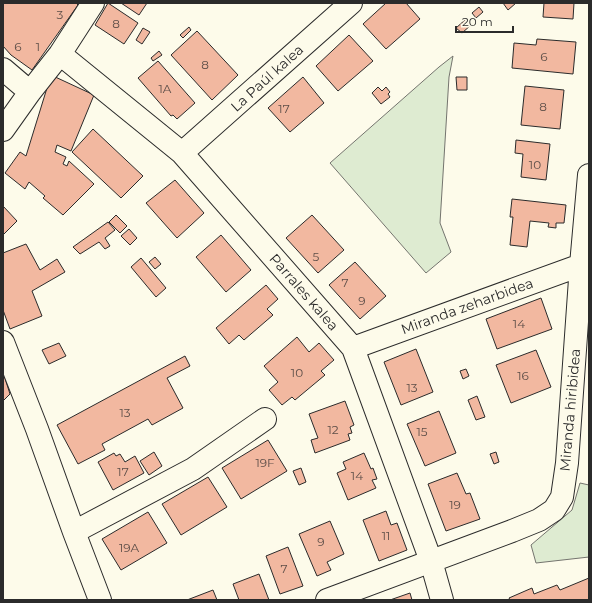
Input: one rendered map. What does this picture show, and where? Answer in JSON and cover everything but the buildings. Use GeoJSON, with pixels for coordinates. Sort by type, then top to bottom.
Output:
{"type":"FeatureCollection","features":[{"type":"Feature","properties":{"kind":"street"},"geometry":{"type":"LineString","coordinates":[[3,130],[60,54],[92,3]]}},
{"type":"Feature","properties":{"kind":"street","name":"La Paúl kalea"},"geometry":{"type":"LineString","coordinates":[[182,153],[351,3]]}},
{"type":"Feature","properties":{"kind":"street","name":"Parrales kalea"},"geometry":{"type":"LineString","coordinates":[[60,54],[182,153],[353,348],[431,561],[442,600]]}},
{"type":"Feature","properties":{"kind":"street"},"geometry":{"type":"LineString","coordinates":[[3,69],[30,92]]}},
{"type":"Feature","properties":{"kind":"street","name":"Miranda hiribidea"},"geometry":{"type":"LineString","coordinates":[[327,600],[512,531],[538,520],[554,510],[562,497],[567,463],[589,175]]}},
{"type":"Feature","properties":{"kind":"street","name":"Miranda zeharbidea"},"geometry":{"type":"LineString","coordinates":[[353,348],[581,265]]}},
{"type":"Feature","properties":{"kind":"street"},"geometry":{"type":"LineString","coordinates":[[3,342],[37,429],[100,600]]}},
{"type":"Feature","properties":{"kind":"street"},"geometry":{"type":"LineString","coordinates":[[74,532],[193,469],[265,419]]}},
{"type":"Feature","properties":{"kind":"green space"},"geometry":{"type":"Polygon","coordinates":[[[453,56],[449,77],[440,223],[451,252],[426,273],[330,163],[453,56]]]}},
{"type":"Feature","properties":{"kind":"green space"},"geometry":{"type":"Polygon","coordinates":[[[580,483],[589,485],[589,557],[536,563],[531,545],[572,510],[580,483]]]}}]}
